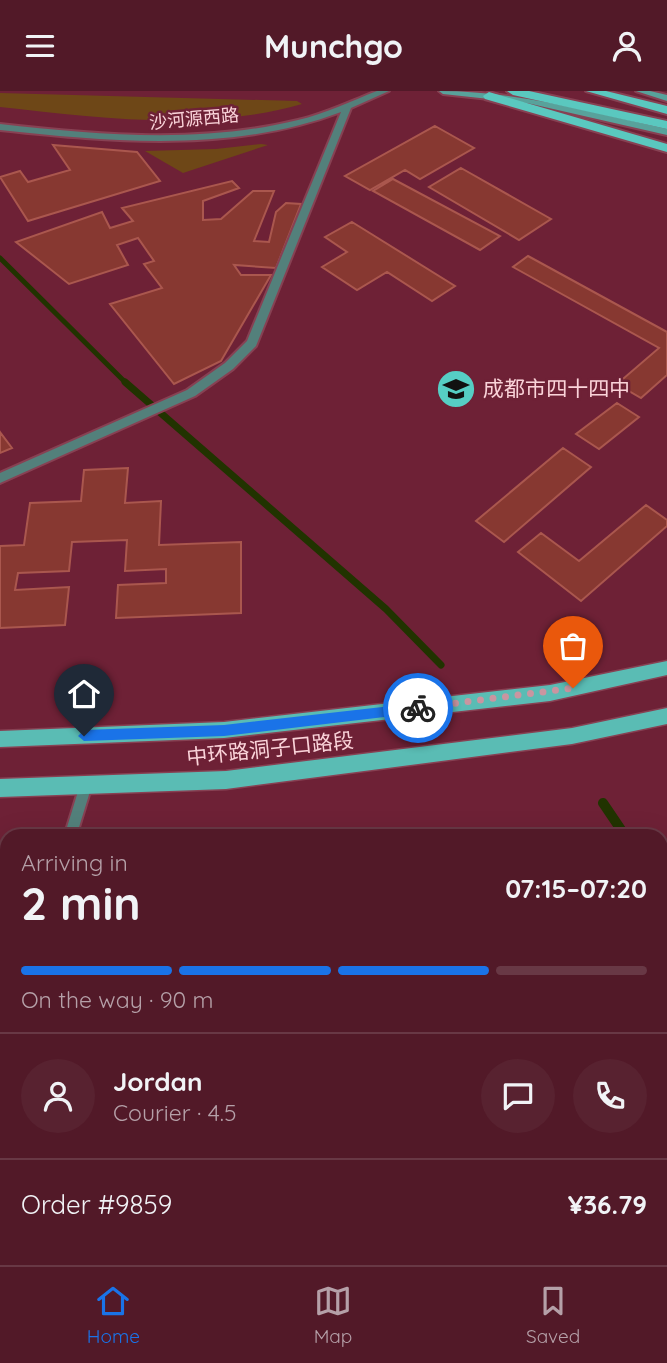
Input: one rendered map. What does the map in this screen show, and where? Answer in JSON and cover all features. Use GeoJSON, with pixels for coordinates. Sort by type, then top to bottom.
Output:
{"type":"FeatureCollection","features":[{"type":"Feature","properties":{"kind":"highway"},"geometry":{"type":"LineString","coordinates":[[513,91],[667,125]]}},
{"type":"Feature","properties":{"kind":"highway"},"geometry":{"type":"LineString","coordinates":[[592,91],[667,110]]}},
{"type":"Feature","properties":{"kind":"highway"},"geometry":{"type":"LineString","coordinates":[[489,96],[667,148]]}},
{"type":"Feature","properties":{"kind":"main road"},"geometry":{"type":"LineString","coordinates":[[443,91],[527,100],[667,132]]}},
{"type":"Feature","properties":{"kind":"main road"},"geometry":{"type":"LineString","coordinates":[[640,91],[667,98]]}},
{"type":"Feature","properties":{"kind":"main road","name":"中环路洞子口路段"},"geometry":{"type":"LineString","coordinates":[[0,739],[224,730],[550,693],[667,668]]}},
{"type":"Feature","properties":{"kind":"main road","name":"中环路洞子口路段"},"geometry":{"type":"LineString","coordinates":[[0,788],[226,780],[572,736],[667,716]]}},
{"type":"Feature","properties":{"kind":"street","name":"沙河源西路"},"geometry":{"type":"LineString","coordinates":[[0,127],[154,139],[223,134],[295,124],[385,91]]}},
{"type":"Feature","properties":{"kind":"street"},"geometry":{"type":"LineString","coordinates":[[0,478],[191,393],[229,366],[252,343],[348,105]]}},
{"type":"Feature","properties":{"kind":"lane"},"geometry":{"type":"LineString","coordinates":[[72,829],[86,785]]}},
{"type":"Feature","properties":{"kind":"shaded area"},"geometry":{"type":"Polygon","coordinates":[[[0,93],[297,101],[302,104],[228,118],[152,120],[0,107],[0,93]]]}},
{"type":"Feature","properties":{"kind":"shaded area"},"geometry":{"type":"Polygon","coordinates":[[[268,145],[183,173],[145,151],[216,149],[268,145]]]}},
{"type":"Feature","properties":{"kind":"building"},"geometry":{"type":"Polygon","coordinates":[[[435,126],[474,148],[420,179],[405,170],[370,190],[345,176],[435,126]]]}},
{"type":"Feature","properties":{"kind":"building"},"geometry":{"type":"Polygon","coordinates":[[[53,145],[137,152],[160,181],[28,221],[0,177],[20,171],[28,182],[70,170],[53,145]]]}},
{"type":"Feature","properties":{"kind":"building"},"geometry":{"type":"Polygon","coordinates":[[[461,168],[551,219],[519,240],[429,187],[461,168]]]}},
{"type":"Feature","properties":{"kind":"building"},"geometry":{"type":"Polygon","coordinates":[[[393,179],[500,236],[480,250],[373,191],[393,179]]]}},
{"type":"Feature","properties":{"kind":"building"},"geometry":{"type":"Polygon","coordinates":[[[232,181],[239,188],[203,201],[203,220],[221,219],[253,191],[274,191],[254,241],[269,242],[276,212],[286,203],[301,204],[276,268],[234,265],[241,275],[271,275],[221,361],[174,384],[110,304],[162,288],[144,264],[154,261],[138,238],[117,245],[128,265],[69,284],[16,242],[102,212],[110,228],[133,221],[122,208],[232,181]]]}},
{"type":"Feature","properties":{"kind":"building"},"geometry":{"type":"Polygon","coordinates":[[[352,222],[455,286],[432,301],[387,272],[357,290],[322,267],[347,252],[325,237],[352,222]]]}},
{"type":"Feature","properties":{"kind":"building"},"geometry":{"type":"Polygon","coordinates":[[[528,256],[667,332],[667,375],[641,398],[617,384],[659,348],[513,267],[528,256]]]}},
{"type":"Feature","properties":{"kind":"building"},"geometry":{"type":"Polygon","coordinates":[[[617,403],[639,417],[599,449],[576,434],[617,403]]]}},
{"type":"Feature","properties":{"kind":"building"},"geometry":{"type":"Polygon","coordinates":[[[0,432],[12,448],[0,453],[0,432]]]}},
{"type":"Feature","properties":{"kind":"building"},"geometry":{"type":"Polygon","coordinates":[[[563,448],[591,467],[504,542],[476,521],[563,448]]]}},
{"type":"Feature","properties":{"kind":"building"},"geometry":{"type":"Polygon","coordinates":[[[128,468],[125,503],[161,501],[159,545],[241,542],[241,613],[116,618],[118,585],[166,583],[166,569],[125,571],[127,540],[72,542],[69,571],[18,573],[15,590],[69,587],[65,625],[0,628],[0,546],[24,545],[30,503],[81,501],[84,470],[128,468]]]}},
{"type":"Feature","properties":{"kind":"building"},"geometry":{"type":"Polygon","coordinates":[[[646,505],[667,520],[667,526],[581,601],[518,552],[541,533],[579,561],[646,505]]]}},
{"type":"Feature","properties":{"kind":"waterway"},"geometry":{"type":"LineString","coordinates":[[0,258],[127,384]]}},
{"type":"Feature","properties":{"kind":"waterway"},"geometry":{"type":"LineString","coordinates":[[125,382],[386,609],[441,665]]}},
{"type":"Feature","properties":{"kind":"waterway"},"geometry":{"type":"LineString","coordinates":[[603,803],[621,829]]}},
{"type":"Feature","properties":{"kind":"way so far"},"geometry":{"type":"LineString","coordinates":[[418,708],[573,688]]}},
{"type":"Feature","properties":{"kind":"place","name":"成都市四十四中"},"geometry":{"type":"Point","coordinates":[456,389]}},
{"type":"Feature","properties":{"kind":"route"},"geometry":{"type":"LineString","coordinates":[[84,736],[224,730],[418,708]]}}]}
